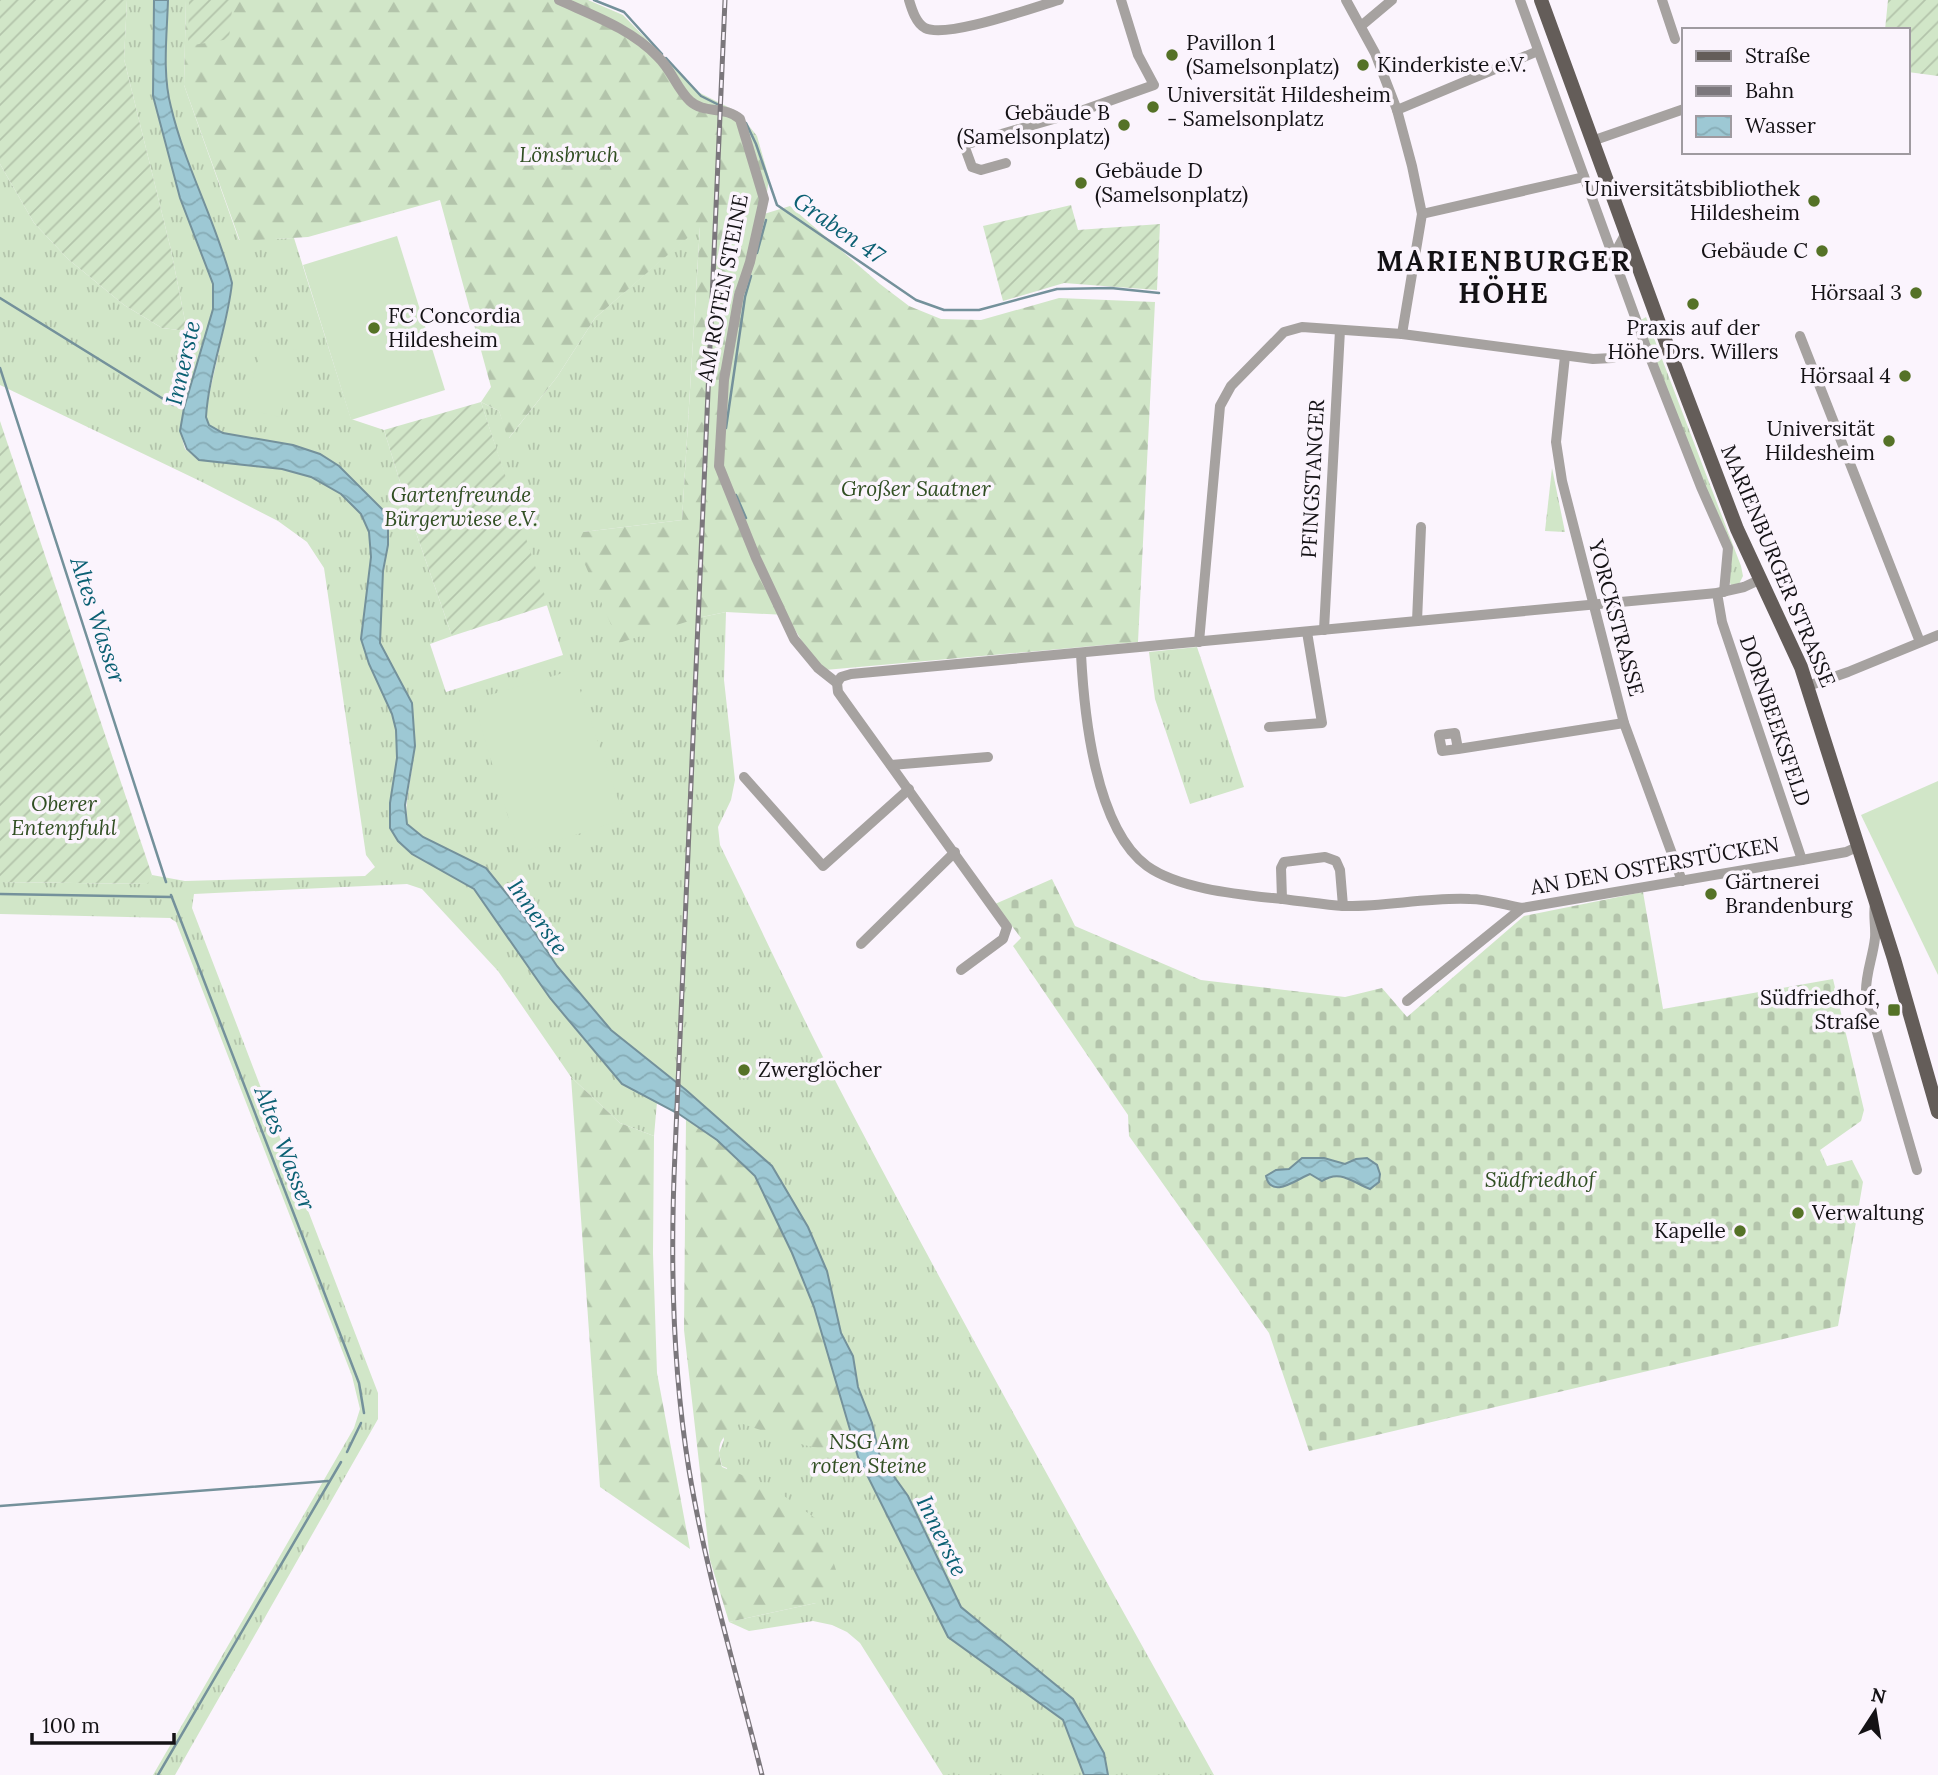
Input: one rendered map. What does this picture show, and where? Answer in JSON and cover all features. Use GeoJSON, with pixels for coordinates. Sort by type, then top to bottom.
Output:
{"type":"FeatureCollection","features":[{"type":"Feature","properties":{"kind":"main road","name":"MARIENBURGER STRASSE"},"geometry":{"type":"LineString","coordinates":[[1541,0],[1737,529],[1808,686],[1894,960],[1938,1112]]}},
{"type":"Feature","properties":{"kind":"street","name":"AM ROTEN STEINE"},"geometry":{"type":"LineString","coordinates":[[559,0],[628,32],[659,58],[690,101],[699,107],[727,111],[740,119],[764,200],[750,262],[739,295],[724,380],[719,466],[756,558],[794,639],[818,668],[837,683],[838,692],[1007,927],[1003,939],[961,970]]}},
{"type":"Feature","properties":{"kind":"street"},"geometry":{"type":"LineString","coordinates":[[909,0],[914,15],[924,27],[938,30],[973,25],[1059,0]]}},
{"type":"Feature","properties":{"kind":"street"},"geometry":{"type":"LineString","coordinates":[[1006,163],[981,170],[972,167],[964,145],[1081,111],[1154,85],[1138,55],[1121,0]]}},
{"type":"Feature","properties":{"kind":"street"},"geometry":{"type":"LineString","coordinates":[[1346,0],[1375,53],[1397,110],[1422,214],[1402,334]]}},
{"type":"Feature","properties":{"kind":"street"},"geometry":{"type":"LineString","coordinates":[[1361,26],[1392,0]]}},
{"type":"Feature","properties":{"kind":"street","name":"MARIENBURGER STRASSE"},"geometry":{"type":"LineString","coordinates":[[1520,0],[1646,347],[1728,548],[1721,592]]}},
{"type":"Feature","properties":{"kind":"street"},"geometry":{"type":"LineString","coordinates":[[1662,0],[1675,39]]}},
{"type":"Feature","properties":{"kind":"street"},"geometry":{"type":"LineString","coordinates":[[1397,110],[1538,51]]}},
{"type":"Feature","properties":{"kind":"street"},"geometry":{"type":"LineString","coordinates":[[1592,141],[1682,110]]}},
{"type":"Feature","properties":{"kind":"street"},"geometry":{"type":"LineString","coordinates":[[1422,214],[1584,177]]}},
{"type":"Feature","properties":{"kind":"street"},"geometry":{"type":"LineString","coordinates":[[1613,257],[1626,233]]}},
{"type":"Feature","properties":{"kind":"street"},"geometry":{"type":"LineString","coordinates":[[1199,642],[1220,406],[1231,386],[1284,332],[1292,328],[1402,334],[1592,359],[1612,358],[1646,347]]}},
{"type":"Feature","properties":{"kind":"street","name":"PFINGSTANGER"},"geometry":{"type":"LineString","coordinates":[[1324,630],[1340,330]]}},
{"type":"Feature","properties":{"kind":"street"},"geometry":{"type":"LineString","coordinates":[[1800,336],[1920,642]]}},
{"type":"Feature","properties":{"kind":"street","name":"YORCKSTRASSE"},"geometry":{"type":"LineString","coordinates":[[1565,356],[1556,442],[1562,481],[1624,723],[1682,881]]}},
{"type":"Feature","properties":{"kind":"street"},"geometry":{"type":"LineString","coordinates":[[1417,621],[1421,527]]}},
{"type":"Feature","properties":{"kind":"street"},"geometry":{"type":"LineString","coordinates":[[837,683],[841,677],[851,674],[1721,592],[1744,587],[1759,580]]}},
{"type":"Feature","properties":{"kind":"street","name":"DORNBEEKSFELD"},"geometry":{"type":"LineString","coordinates":[[1721,592],[1722,622],[1802,860]]}},
{"type":"Feature","properties":{"kind":"street"},"geometry":{"type":"LineString","coordinates":[[1269,727],[1322,723],[1307,632]]}},
{"type":"Feature","properties":{"kind":"street"},"geometry":{"type":"LineString","coordinates":[[1808,686],[1938,635]]}},
{"type":"Feature","properties":{"kind":"street"},"geometry":{"type":"LineString","coordinates":[[1081,654],[1085,716],[1091,751],[1103,793],[1131,851],[1154,870],[1183,881],[1241,895],[1343,906],[1473,899],[1522,908]]}},
{"type":"Feature","properties":{"kind":"street"},"geometry":{"type":"LineString","coordinates":[[1458,749],[1624,723]]}},
{"type":"Feature","properties":{"kind":"street"},"geometry":{"type":"LineString","coordinates":[[891,765],[988,757]]}},
{"type":"Feature","properties":{"kind":"street"},"geometry":{"type":"LineString","coordinates":[[744,777],[824,866],[909,789]]}},
{"type":"Feature","properties":{"kind":"street","name":"AN DEN OSTERSTÜCKEN"},"geometry":{"type":"LineString","coordinates":[[1407,1001],[1522,908],[1846,852],[1857,847]]}},
{"type":"Feature","properties":{"kind":"street"},"geometry":{"type":"LineString","coordinates":[[861,944],[955,852]]}},
{"type":"Feature","properties":{"kind":"street"},"geometry":{"type":"LineString","coordinates":[[1282,899],[1281,868],[1284,862],[1325,858],[1336,861],[1343,906]]}},
{"type":"Feature","properties":{"kind":"street"},"geometry":{"type":"LineString","coordinates":[[1875,902],[1875,936],[1866,980],[1867,994],[1917,1170]]}},
{"type":"Feature","properties":{"kind":"street"},"geometry":{"type":"LineString","coordinates":[[1870,969],[1880,962],[1894,960]]}},
{"type":"Feature","properties":{"kind":"green space"},"geometry":{"type":"Polygon","coordinates":[[[0,0],[127,0],[124,59],[171,250],[187,331],[162,328],[124,305],[68,259],[34,223],[0,164],[0,0]]]}},
{"type":"Feature","properties":{"kind":"green space"},"geometry":{"type":"Polygon","coordinates":[[[127,0],[154,0],[153,69],[169,156],[180,198],[213,284],[213,309],[184,408],[180,431],[185,449],[199,460],[282,469],[311,477],[341,494],[361,514],[369,532],[371,557],[361,639],[396,730],[397,758],[390,803],[412,853],[474,889],[550,998],[622,1084],[657,1102],[654,1136],[620,1123],[571,1077],[498,971],[422,889],[407,884],[194,894],[192,908],[378,1393],[378,1419],[175,1775],[153,1775],[354,1428],[360,1409],[352,1376],[176,922],[170,918],[0,914],[0,882],[147,884],[152,875],[185,881],[365,876],[375,867],[366,855],[324,568],[307,542],[278,521],[202,482],[0,385],[0,164],[34,223],[68,259],[124,305],[162,328],[187,331],[171,250],[124,59],[127,0]]]}},
{"type":"Feature","properties":{"kind":"green space","name":"NSG Am roten Steine"},"geometry":{"type":"Polygon","coordinates":[[[168,0],[186,0],[184,85],[239,240],[294,238],[351,419],[384,430],[452,636],[430,644],[446,692],[563,655],[481,402],[499,411],[509,438],[557,377],[595,318],[700,226],[682,520],[583,532],[702,617],[726,612],[724,680],[735,780],[731,800],[718,827],[720,845],[871,1149],[1214,1775],[943,1775],[860,1643],[847,1632],[813,1621],[749,1631],[729,1622],[816,1603],[731,1503],[727,1468],[722,1466],[719,1453],[724,1440],[688,1143],[692,1095],[611,1030],[557,966],[519,909],[444,849],[407,824],[414,740],[412,708],[382,649],[379,626],[388,524],[320,454],[293,445],[223,433],[209,425],[206,417],[207,404],[232,283],[184,151],[168,94],[168,0]]]}},
{"type":"Feature","properties":{"kind":"green space"},"geometry":{"type":"Polygon","coordinates":[[[186,0],[588,0],[623,15],[698,92],[738,112],[757,136],[769,178],[764,214],[790,206],[909,306],[941,319],[981,320],[1059,298],[1155,302],[1138,642],[825,670],[806,648],[786,615],[726,612],[619,643],[577,546],[583,532],[682,520],[700,227],[595,318],[557,377],[508,439],[499,411],[481,402],[491,387],[440,200],[308,237],[240,241],[184,85],[186,0]]]}},
{"type":"Feature","properties":{"kind":"green space"},"geometry":{"type":"Polygon","coordinates":[[[189,0],[233,0],[229,39],[188,46],[189,0]]]}},
{"type":"Feature","properties":{"kind":"green space"},"geometry":{"type":"Polygon","coordinates":[[[1888,0],[1938,0],[1938,76],[1910,72],[1910,28],[1885,28],[1888,0]]]}},
{"type":"Feature","properties":{"kind":"green space"},"geometry":{"type":"Polygon","coordinates":[[[1071,205],[1078,230],[1160,224],[1157,290],[1064,283],[1003,301],[983,226],[1071,205]]]}},
{"type":"Feature","properties":{"kind":"green space","name":"FC Concordia Hildesheim"},"geometry":{"type":"Polygon","coordinates":[[[397,236],[445,390],[351,420],[303,265],[397,236]]]}},
{"type":"Feature","properties":{"kind":"green space"},"geometry":{"type":"Polygon","coordinates":[[[1646,317],[1741,566],[1743,576],[1739,584],[1731,585],[1729,581],[1731,564],[1641,320],[1646,317]]]}},
{"type":"Feature","properties":{"kind":"green space"},"geometry":{"type":"Polygon","coordinates":[[[263,341],[297,350],[280,417],[246,409],[263,341]]]}},
{"type":"Feature","properties":{"kind":"green space","name":"Gartenfreunde Bürgerwiese e.V."},"geometry":{"type":"Polygon","coordinates":[[[481,402],[548,605],[452,636],[384,430],[481,402]]]}},
{"type":"Feature","properties":{"kind":"green space","name":"Oberer Entenpfuhl"},"geometry":{"type":"Polygon","coordinates":[[[0,421],[152,875],[148,884],[0,882],[0,421]]]}},
{"type":"Feature","properties":{"kind":"green space"},"geometry":{"type":"Polygon","coordinates":[[[1552,468],[1565,532],[1545,531],[1552,468]]]}},
{"type":"Feature","properties":{"kind":"green space"},"geometry":{"type":"Polygon","coordinates":[[[1197,647],[1244,787],[1190,804],[1155,699],[1149,652],[1197,647]]]}},
{"type":"Feature","properties":{"kind":"green space"},"geometry":{"type":"Polygon","coordinates":[[[573,670],[625,819],[519,853],[473,700],[573,670]]]}},
{"type":"Feature","properties":{"kind":"green space"},"geometry":{"type":"Polygon","coordinates":[[[1938,781],[1938,975],[1861,815],[1938,781]]]}},
{"type":"Feature","properties":{"kind":"green space","name":"Südfriedhof"},"geometry":{"type":"Polygon","coordinates":[[[1052,879],[1075,926],[1201,980],[1345,997],[1382,988],[1407,1017],[1524,916],[1643,892],[1663,1009],[1833,979],[1864,1110],[1861,1121],[1820,1150],[1827,1166],[1852,1160],[1863,1182],[1838,1326],[1309,1451],[1269,1333],[1129,1136],[1128,1115],[1013,946],[1021,938],[995,904],[1052,879]]]}},
{"type":"Feature","properties":{"kind":"green space"},"geometry":{"type":"Polygon","coordinates":[[[571,1077],[620,1123],[654,1136],[653,1253],[657,1373],[690,1549],[600,1487],[571,1077]]]}},
{"type":"Feature","properties":{"kind":"green space"},"geometry":{"type":"Polygon","coordinates":[[[686,1118],[717,1140],[755,1176],[792,1253],[814,1307],[858,1457],[804,1445],[740,1423],[724,1437],[719,1452],[722,1467],[770,1486],[815,1518],[825,1537],[842,1588],[830,1586],[816,1603],[729,1622],[710,1560],[684,1330],[686,1118]]]}},
{"type":"Feature","properties":{"kind":"water"},"geometry":{"type":"Polygon","coordinates":[[[154,0],[168,0],[168,94],[184,151],[232,283],[206,417],[209,425],[223,433],[293,445],[320,454],[339,466],[382,509],[388,524],[388,545],[383,571],[380,643],[412,703],[415,746],[405,805],[407,824],[423,837],[486,868],[519,909],[557,966],[611,1030],[686,1090],[772,1166],[808,1227],[827,1271],[841,1333],[853,1356],[858,1387],[872,1423],[880,1457],[908,1496],[961,1607],[1073,1699],[1104,1753],[1108,1775],[1084,1775],[1063,1720],[948,1637],[858,1457],[814,1307],[792,1253],[755,1176],[717,1140],[679,1114],[622,1084],[550,998],[474,889],[412,854],[398,841],[390,828],[390,803],[397,758],[396,730],[361,639],[371,557],[369,532],[361,514],[341,494],[311,477],[282,469],[199,460],[187,449],[180,431],[184,408],[213,309],[213,284],[180,198],[153,96],[154,0]]]}},
{"type":"Feature","properties":{"kind":"water"},"geometry":{"type":"Polygon","coordinates":[[[1302,1158],[1324,1158],[1345,1164],[1367,1158],[1377,1165],[1379,1182],[1370,1189],[1340,1176],[1322,1181],[1310,1174],[1285,1186],[1273,1187],[1269,1183],[1266,1176],[1276,1170],[1289,1169],[1302,1158]]]}},
{"type":"Feature","properties":{"kind":"waterway","name":"Graben 47"},"geometry":{"type":"LineString","coordinates":[[594,0],[624,12],[662,54]]}},
{"type":"Feature","properties":{"kind":"waterway","name":"Graben 47"},"geometry":{"type":"LineString","coordinates":[[666,58],[701,96],[721,106]]}},
{"type":"Feature","properties":{"kind":"waterway","name":"Graben 47"},"geometry":{"type":"LineString","coordinates":[[746,123],[777,205],[916,300],[944,310],[979,310],[1057,289],[1111,288],[1159,293]]}},
{"type":"Feature","properties":{"kind":"waterway"},"geometry":{"type":"LineString","coordinates":[[757,253],[766,220]]}},
{"type":"Feature","properties":{"kind":"waterway"},"geometry":{"type":"LineString","coordinates":[[726,428],[745,297],[751,276]]}},
{"type":"Feature","properties":{"kind":"waterway","name":"Altes Wasser"},"geometry":{"type":"LineString","coordinates":[[0,298],[173,405]]}},
{"type":"Feature","properties":{"kind":"waterway","name":"Altes Wasser"},"geometry":{"type":"LineString","coordinates":[[0,368],[166,882]]}},
{"type":"Feature","properties":{"kind":"waterway"},"geometry":{"type":"LineString","coordinates":[[736,495],[746,518]]}},
{"type":"Feature","properties":{"kind":"waterway"},"geometry":{"type":"LineString","coordinates":[[0,894],[172,897]]}},
{"type":"Feature","properties":{"kind":"waterway","name":"Altes Wasser"},"geometry":{"type":"LineString","coordinates":[[171,895],[359,1383],[364,1413]]}},
{"type":"Feature","properties":{"kind":"waterway","name":"Altes Wasser"},"geometry":{"type":"LineString","coordinates":[[347,1452],[361,1423]]}},
{"type":"Feature","properties":{"kind":"waterway","name":"Altes Wasser"},"geometry":{"type":"LineString","coordinates":[[158,1775],[341,1462]]}},
{"type":"Feature","properties":{"kind":"waterway"},"geometry":{"type":"LineString","coordinates":[[0,1506],[328,1481]]}},
{"type":"Feature","properties":{"kind":"railway"},"geometry":{"type":"LineString","coordinates":[[725,0],[675,1153],[673,1273],[679,1391],[689,1470],[713,1585],[762,1775]]}},
{"type":"Feature","properties":{"kind":"place","name":"Pavillon 1 (Samelsonplatz)"},"geometry":{"type":"Point","coordinates":[1172,55]}},
{"type":"Feature","properties":{"kind":"place","name":"Kinderkiste e.V."},"geometry":{"type":"Point","coordinates":[1363,65]}},
{"type":"Feature","properties":{"kind":"place","name":"Universität Hildesheim - Samelsonplatz"},"geometry":{"type":"Point","coordinates":[1153,107]}},
{"type":"Feature","properties":{"kind":"place","name":"Gebäude B (Samelsonplatz)"},"geometry":{"type":"Point","coordinates":[1124,125]}},
{"type":"Feature","properties":{"kind":"place","name":"Gebäude D (Samelsonplatz)"},"geometry":{"type":"Point","coordinates":[1081,183]}},
{"type":"Feature","properties":{"kind":"place","name":"Universitätsbibliothek Hildesheim"},"geometry":{"type":"Point","coordinates":[1814,201]}},
{"type":"Feature","properties":{"kind":"place","name":"Gebäude C"},"geometry":{"type":"Point","coordinates":[1822,251]}},
{"type":"Feature","properties":{"kind":"place","name":"Hörsaal 3"},"geometry":{"type":"Point","coordinates":[1916,293]}},
{"type":"Feature","properties":{"kind":"place","name":"Praxis auf der Höhe Drs. Willers"},"geometry":{"type":"Point","coordinates":[1693,304]}},
{"type":"Feature","properties":{"kind":"place","name":"FC Concordia Hildesheim"},"geometry":{"type":"Point","coordinates":[374,328]}},
{"type":"Feature","properties":{"kind":"place","name":"Hörsaal 4"},"geometry":{"type":"Point","coordinates":[1905,376]}},
{"type":"Feature","properties":{"kind":"place","name":"Universität Hildesheim"},"geometry":{"type":"Point","coordinates":[1889,441]}},
{"type":"Feature","properties":{"kind":"place","name":"Gärtnerei Brandenburg"},"geometry":{"type":"Point","coordinates":[1711,894]}},
{"type":"Feature","properties":{"kind":"place","name":"Südfriedhof, Straße"},"geometry":{"type":"Point","coordinates":[1894,1010]}},
{"type":"Feature","properties":{"kind":"place","name":"Zwerglöcher"},"geometry":{"type":"Point","coordinates":[744,1070]}},
{"type":"Feature","properties":{"kind":"place","name":"Verwaltung"},"geometry":{"type":"Point","coordinates":[1798,1213]}},
{"type":"Feature","properties":{"kind":"place","name":"Kapelle"},"geometry":{"type":"Point","coordinates":[1740,1231]}},
{"type":"Feature","properties":{"kind":"district","name":"MARIENBURGER HÖHE"},"geometry":{"type":"Point","coordinates":[1504,277]}},
{"type":"Feature","properties":{"kind":"park label","name":"Lönsbruch"},"geometry":{"type":"Point","coordinates":[569,155]}},
{"type":"Feature","properties":{"kind":"park label","name":"Großer Saatner"},"geometry":{"type":"Point","coordinates":[916,489]}},
{"type":"Feature","properties":{"kind":"water label","name":"Innerste"},"geometry":{"type":"Point","coordinates":[183,363]}},
{"type":"Feature","properties":{"kind":"water label","name":"Innerste"},"geometry":{"type":"Point","coordinates":[538,917]}},
{"type":"Feature","properties":{"kind":"water label","name":"Innerste"},"geometry":{"type":"Point","coordinates":[942,1536]}}]}
